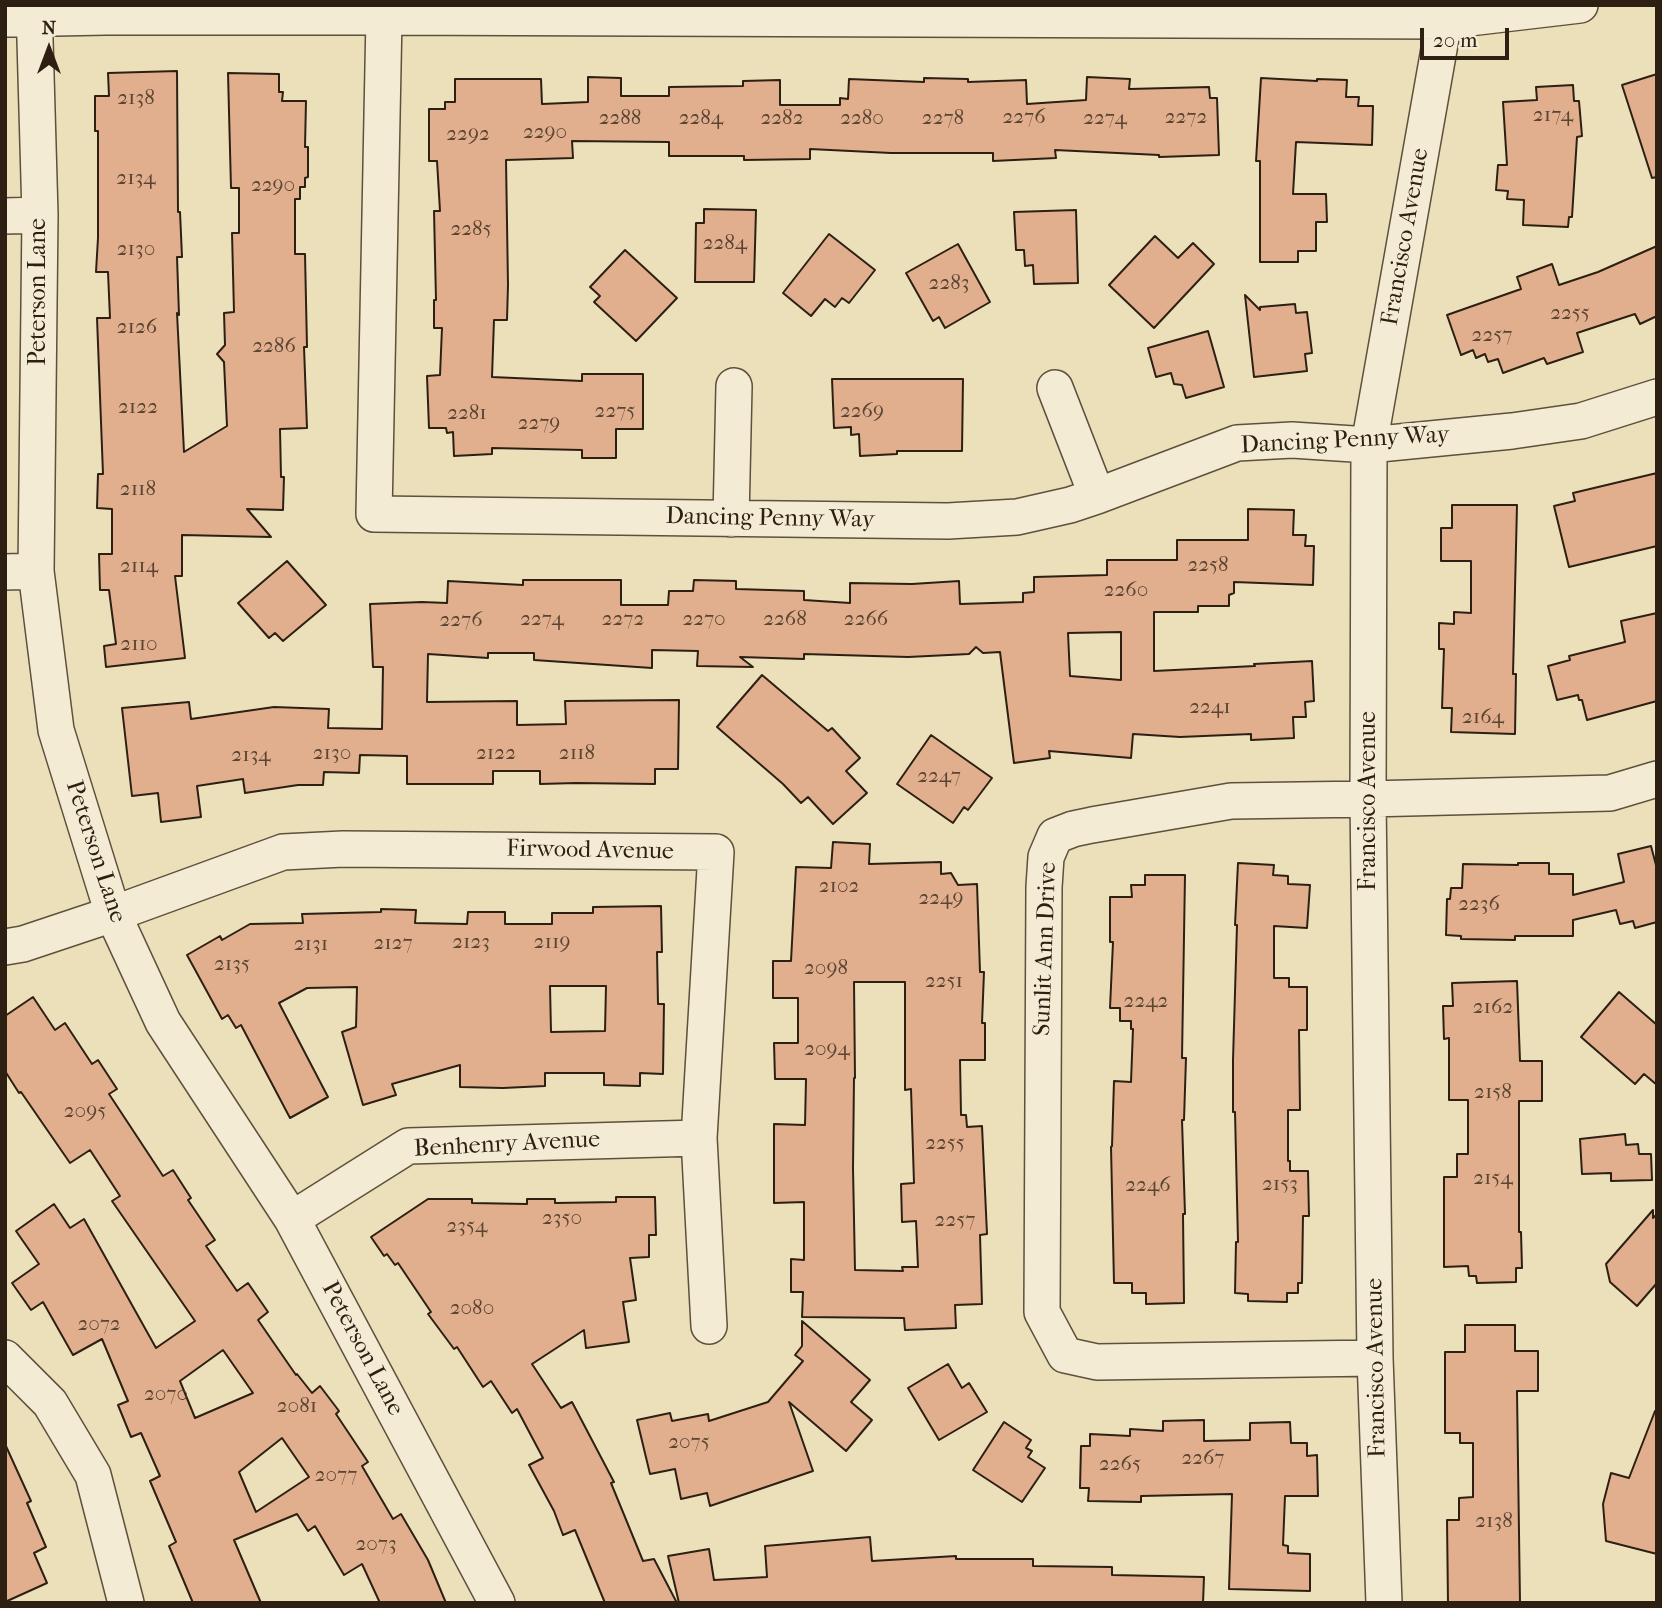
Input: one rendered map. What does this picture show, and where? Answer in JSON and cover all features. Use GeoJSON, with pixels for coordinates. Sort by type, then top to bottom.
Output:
{"type":"FeatureCollection","features":[{"type":"Feature","properties":{"kind":"street"},"geometry":{"type":"LineString","coordinates":[[24,14],[106,17],[383,11],[1444,13],[1580,5]]}},
{"type":"Feature","properties":{"kind":"street","name":"Dancing Penny Way"},"geometry":{"type":"LineString","coordinates":[[383,11],[374,514],[948,521],[1017,517],[1097,496],[1237,443],[1292,440],[1370,445],[1512,431],[1581,421],[1657,397]]}},
{"type":"Feature","properties":{"kind":"street","name":"Francisco Avenue"},"geometry":{"type":"LineString","coordinates":[[1384,1603],[1375,1358],[1368,799],[1370,445],[1444,13]]}},
{"type":"Feature","properties":{"kind":"street","name":"Peterson Lane"},"geometry":{"type":"LineString","coordinates":[[24,14],[40,215],[21,572],[57,730],[113,914],[163,1022],[292,1219],[497,1603]]}},
{"type":"Feature","properties":{"kind":"street"},"geometry":{"type":"LineString","coordinates":[[5,216],[40,215]]}},
{"type":"Feature","properties":{"kind":"street"},"geometry":{"type":"LineString","coordinates":[[731,519],[734,386]]}},
{"type":"Feature","properties":{"kind":"street"},"geometry":{"type":"LineString","coordinates":[[1055,388],[1097,496]]}},
{"type":"Feature","properties":{"kind":"street","name":"Sunlit Ann Drive"},"geometry":{"type":"LineString","coordinates":[[1375,1358],[1097,1362],[1065,1355],[1042,1312],[1044,887],[1046,857],[1055,836],[1092,825],[1231,801],[1610,793],[1657,779]]}},
{"type":"Feature","properties":{"kind":"street","name":"Firwood Avenue"},"geometry":{"type":"LineString","coordinates":[[5,947],[23,944],[113,914],[283,852],[343,849],[716,852],[699,1138],[709,1326]]}},
{"type":"Feature","properties":{"kind":"street","name":"Benhenry Avenue"},"geometry":{"type":"LineString","coordinates":[[292,1219],[408,1146],[699,1138]]}},
{"type":"Feature","properties":{"kind":"street"},"geometry":{"type":"LineString","coordinates":[[5,1359],[50,1403],[93,1475],[126,1603]]}},
{"type":"Feature","properties":{"kind":"building"},"geometry":{"type":"Polygon","coordinates":[[[177,71],[178,212],[182,257],[177,257],[179,315],[177,313],[184,452],[227,426],[224,362],[217,354],[225,345],[224,313],[234,312],[232,233],[239,233],[239,188],[231,188],[228,73],[279,74],[282,101],[306,101],[305,147],[308,147],[308,177],[305,178],[305,187],[300,187],[300,199],[295,199],[295,254],[305,254],[307,428],[280,429],[281,477],[284,477],[283,510],[247,509],[271,537],[182,535],[182,576],[175,576],[185,658],[106,667],[104,646],[116,644],[109,590],[100,590],[99,554],[112,554],[112,509],[97,508],[98,474],[103,474],[97,318],[110,318],[108,272],[96,272],[98,131],[95,131],[95,96],[109,96],[108,73],[177,71]]]}},
{"type":"Feature","properties":{"kind":"building"},"geometry":{"type":"Polygon","coordinates":[[[1657,74],[1657,177],[1652,178],[1622,85],[1657,74]]]}},
{"type":"Feature","properties":{"kind":"building"},"geometry":{"type":"Polygon","coordinates":[[[588,77],[621,78],[621,96],[669,96],[669,87],[743,86],[743,81],[780,80],[780,105],[840,105],[840,98],[848,99],[849,79],[924,82],[924,78],[968,79],[968,82],[1026,80],[1027,104],[1086,100],[1087,77],[1130,79],[1129,89],[1209,87],[1210,98],[1217,98],[1219,155],[1159,157],[1055,150],[1056,158],[993,161],[993,153],[891,153],[810,149],[810,159],[744,160],[744,156],[669,156],[669,142],[572,141],[573,158],[506,160],[507,320],[494,320],[492,377],[582,381],[582,374],[643,374],[643,429],[616,429],[616,458],[582,458],[582,450],[492,448],[492,454],[454,456],[453,432],[447,433],[446,428],[429,428],[427,376],[440,375],[442,328],[434,328],[434,211],[440,211],[437,161],[429,161],[429,109],[445,109],[445,102],[455,102],[455,79],[541,79],[542,104],[588,102],[588,77]]]}},
{"type":"Feature","properties":{"kind":"building"},"geometry":{"type":"Polygon","coordinates":[[[1261,78],[1347,80],[1346,97],[1359,97],[1358,106],[1373,106],[1372,145],[1296,142],[1293,194],[1326,194],[1327,222],[1316,222],[1316,251],[1298,251],[1298,262],[1260,262],[1260,161],[1256,161],[1261,78]]]}},
{"type":"Feature","properties":{"kind":"building"},"geometry":{"type":"Polygon","coordinates":[[[1573,85],[1574,101],[1579,101],[1582,136],[1577,137],[1572,217],[1569,217],[1568,227],[1523,225],[1524,200],[1507,199],[1508,191],[1496,190],[1498,165],[1507,165],[1503,102],[1537,100],[1536,87],[1573,85]]]}},
{"type":"Feature","properties":{"kind":"building"},"geometry":{"type":"Polygon","coordinates":[[[704,209],[756,210],[754,282],[695,282],[696,223],[704,223],[704,209]]]}},
{"type":"Feature","properties":{"kind":"building"},"geometry":{"type":"Polygon","coordinates":[[[1076,210],[1078,283],[1034,284],[1033,265],[1025,266],[1024,250],[1016,250],[1014,212],[1076,210]]]}},
{"type":"Feature","properties":{"kind":"building"},"geometry":{"type":"Polygon","coordinates":[[[829,234],[875,270],[849,303],[842,298],[835,307],[825,299],[811,316],[783,293],[829,234]]]}},
{"type":"Feature","properties":{"kind":"building"},"geometry":{"type":"Polygon","coordinates":[[[1155,236],[1178,258],[1193,243],[1214,264],[1154,328],[1109,285],[1155,236]]]}},
{"type":"Feature","properties":{"kind":"building"},"geometry":{"type":"Polygon","coordinates":[[[958,244],[990,302],[945,328],[939,317],[933,321],[906,273],[958,244]]]}},
{"type":"Feature","properties":{"kind":"building"},"geometry":{"type":"Polygon","coordinates":[[[1657,246],[1657,316],[1640,324],[1635,314],[1577,333],[1583,352],[1547,364],[1544,358],[1503,373],[1498,359],[1488,362],[1485,354],[1476,358],[1473,350],[1461,355],[1447,315],[1521,289],[1517,277],[1552,264],[1559,285],[1598,272],[1657,246]]]}},
{"type":"Feature","properties":{"kind":"building"},"geometry":{"type":"Polygon","coordinates":[[[625,250],[677,298],[636,341],[594,302],[600,296],[590,287],[625,250]]]}},
{"type":"Feature","properties":{"kind":"building"},"geometry":{"type":"Polygon","coordinates":[[[1245,295],[1260,310],[1260,307],[1295,304],[1296,313],[1307,312],[1312,353],[1305,354],[1307,371],[1254,377],[1245,295]]]}},
{"type":"Feature","properties":{"kind":"building"},"geometry":{"type":"Polygon","coordinates":[[[1208,331],[1224,387],[1186,398],[1182,385],[1174,384],[1171,373],[1156,377],[1148,348],[1208,331]]]}},
{"type":"Feature","properties":{"kind":"building"},"geometry":{"type":"Polygon","coordinates":[[[832,379],[963,379],[962,451],[897,451],[897,454],[860,456],[859,434],[851,435],[851,427],[834,428],[832,379]]]}},
{"type":"Feature","properties":{"kind":"building"},"geometry":{"type":"Polygon","coordinates":[[[1657,473],[1657,546],[1569,567],[1554,506],[1575,501],[1573,493],[1657,473]]]}},
{"type":"Feature","properties":{"kind":"building"},"geometry":{"type":"Polygon","coordinates":[[[1452,505],[1517,505],[1513,674],[1516,674],[1515,734],[1451,732],[1452,708],[1442,708],[1444,649],[1439,649],[1439,623],[1454,624],[1454,612],[1471,613],[1471,561],[1441,561],[1441,528],[1452,528],[1452,505]]]}},
{"type":"Feature","properties":{"kind":"building"},"geometry":{"type":"Polygon","coordinates":[[[1248,509],[1294,510],[1293,535],[1306,535],[1305,546],[1314,546],[1313,585],[1234,582],[1234,593],[1229,595],[1229,606],[1198,606],[1198,612],[1154,612],[1154,671],[1312,661],[1314,701],[1305,702],[1306,717],[1293,717],[1294,738],[1251,740],[1251,734],[1180,737],[1133,734],[1131,758],[1049,751],[1050,758],[1014,763],[1000,652],[983,653],[976,647],[969,654],[908,657],[804,654],[804,659],[740,657],[753,667],[697,666],[698,651],[652,650],[652,668],[534,660],[534,653],[488,653],[488,658],[428,654],[427,702],[517,701],[517,725],[566,724],[565,701],[679,700],[678,769],[655,769],[655,784],[540,784],[540,771],[493,771],[493,784],[407,784],[407,756],[360,755],[359,773],[324,772],[323,785],[298,785],[245,793],[243,779],[197,786],[201,817],[161,822],[158,793],[132,796],[122,708],[189,702],[191,719],[274,707],[329,709],[328,728],[382,729],[383,667],[373,667],[370,604],[447,603],[448,581],[523,585],[523,580],[621,580],[621,605],[668,605],[669,591],[693,591],[694,580],[736,581],[736,589],[804,591],[804,600],[850,603],[850,583],[912,584],[959,581],[960,604],[1023,602],[1023,593],[1034,592],[1034,577],[1107,575],[1107,560],[1177,560],[1177,540],[1248,540],[1248,509]],[[1121,632],[1068,633],[1070,676],[1121,680],[1121,632]]]}},
{"type":"Feature","properties":{"kind":"building"},"geometry":{"type":"Polygon","coordinates":[[[287,561],[326,605],[283,641],[275,633],[269,638],[238,603],[287,561]]]}},
{"type":"Feature","properties":{"kind":"building"},"geometry":{"type":"Polygon","coordinates":[[[1657,613],[1657,701],[1587,720],[1578,695],[1557,700],[1548,666],[1570,660],[1569,656],[1625,642],[1621,621],[1657,613]]]}},
{"type":"Feature","properties":{"kind":"building"},"geometry":{"type":"Polygon","coordinates":[[[762,675],[828,731],[832,728],[860,758],[846,771],[867,793],[833,824],[808,797],[801,803],[717,727],[762,675]]]}},
{"type":"Feature","properties":{"kind":"building"},"geometry":{"type":"Polygon","coordinates":[[[931,735],[992,778],[968,810],[964,807],[953,823],[897,784],[931,735]]]}},
{"type":"Feature","properties":{"kind":"building"},"geometry":{"type":"Polygon","coordinates":[[[833,842],[870,844],[869,864],[941,862],[941,874],[951,873],[958,885],[977,884],[980,972],[984,972],[982,1023],[985,1023],[985,1060],[960,1060],[961,1115],[966,1115],[967,1127],[982,1126],[987,1234],[980,1235],[982,1304],[955,1305],[956,1328],[905,1330],[904,1318],[802,1317],[803,1292],[791,1292],[791,1259],[804,1260],[804,1202],[774,1203],[774,1124],[805,1125],[806,1079],[775,1079],[774,1043],[798,1043],[798,998],[773,998],[773,961],[791,961],[796,867],[831,868],[833,842]],[[854,982],[855,1270],[903,1271],[902,1267],[918,1267],[916,1221],[902,1222],[901,1184],[914,1183],[911,1089],[905,1090],[905,982],[854,982]]]}},
{"type":"Feature","properties":{"kind":"building"},"geometry":{"type":"Polygon","coordinates":[[[1651,846],[1657,869],[1657,922],[1635,928],[1633,921],[1620,924],[1616,910],[1573,920],[1573,936],[1515,936],[1515,940],[1461,939],[1461,936],[1446,935],[1447,899],[1450,899],[1451,888],[1462,888],[1463,864],[1549,863],[1549,874],[1573,874],[1573,895],[1624,882],[1618,854],[1651,846]]]}},
{"type":"Feature","properties":{"kind":"building"},"geometry":{"type":"Polygon","coordinates":[[[1238,863],[1274,865],[1273,875],[1288,876],[1288,884],[1310,885],[1307,928],[1274,926],[1274,978],[1289,978],[1289,987],[1307,987],[1307,1030],[1299,1030],[1300,1110],[1288,1110],[1288,1161],[1290,1171],[1308,1171],[1309,1216],[1303,1216],[1302,1283],[1298,1283],[1298,1293],[1287,1293],[1287,1302],[1248,1301],[1248,1294],[1235,1293],[1238,1242],[1233,1060],[1238,863]]]}},
{"type":"Feature","properties":{"kind":"building"},"geometry":{"type":"Polygon","coordinates":[[[1145,875],[1185,875],[1182,1058],[1186,1058],[1182,1120],[1184,1303],[1146,1304],[1146,1293],[1132,1293],[1132,1283],[1114,1283],[1111,1147],[1114,1081],[1131,1082],[1133,1029],[1131,1021],[1120,1021],[1120,1008],[1110,1008],[1113,942],[1110,942],[1110,897],[1132,897],[1131,885],[1145,885],[1145,875]]]}},
{"type":"Feature","properties":{"kind":"building"},"geometry":{"type":"Polygon","coordinates":[[[661,906],[662,952],[657,952],[658,1004],[664,1004],[663,1074],[640,1073],[640,1086],[604,1085],[604,1073],[545,1073],[545,1086],[460,1087],[460,1065],[392,1084],[396,1095],[363,1105],[342,1032],[356,1027],[357,987],[307,988],[279,1003],[328,1097],[290,1118],[241,1025],[236,1028],[228,1015],[222,1019],[187,955],[220,936],[222,940],[250,924],[303,923],[302,914],[381,912],[381,909],[416,910],[415,923],[467,924],[468,912],[505,912],[505,924],[552,924],[552,913],[593,913],[593,907],[661,906]],[[550,986],[551,1032],[605,1031],[606,986],[550,986]]]}},
{"type":"Feature","properties":{"kind":"building"},"geometry":{"type":"Polygon","coordinates":[[[1517,981],[1520,1061],[1542,1061],[1542,1101],[1519,1101],[1519,1232],[1522,1268],[1516,1268],[1516,1282],[1477,1283],[1476,1276],[1469,1276],[1468,1266],[1444,1267],[1444,1177],[1457,1177],[1457,1154],[1468,1154],[1468,1100],[1449,1100],[1449,1038],[1444,1039],[1443,1006],[1453,1006],[1452,983],[1517,981]]]}},
{"type":"Feature","properties":{"kind":"building"},"geometry":{"type":"Polygon","coordinates":[[[1619,992],[1657,1025],[1657,1085],[1644,1074],[1635,1084],[1581,1037],[1619,992]]]}},
{"type":"Feature","properties":{"kind":"building"},"geometry":{"type":"Polygon","coordinates":[[[33,997],[55,1030],[65,1023],[92,1064],[98,1060],[117,1089],[109,1094],[163,1176],[173,1170],[191,1198],[188,1200],[215,1240],[206,1246],[237,1291],[248,1283],[268,1312],[258,1320],[296,1375],[312,1393],[320,1386],[339,1411],[336,1414],[368,1462],[362,1466],[393,1519],[401,1514],[428,1560],[446,1603],[380,1603],[362,1564],[344,1575],[315,1526],[308,1531],[297,1514],[234,1540],[261,1603],[193,1603],[169,1546],[176,1542],[150,1481],[160,1476],[141,1433],[131,1437],[118,1405],[128,1401],[102,1339],[73,1355],[43,1302],[31,1310],[12,1283],[39,1264],[16,1231],[54,1204],[70,1228],[84,1219],[156,1348],[195,1321],[112,1201],[120,1196],[90,1150],[70,1163],[5,1071],[5,1016],[33,997]],[[223,1350],[180,1381],[195,1418],[253,1393],[223,1350]],[[282,1438],[239,1472],[256,1512],[309,1477],[282,1438]]]}},
{"type":"Feature","properties":{"kind":"building"},"geometry":{"type":"Polygon","coordinates":[[[1625,1134],[1626,1145],[1638,1144],[1639,1154],[1651,1154],[1652,1180],[1611,1181],[1611,1173],[1582,1174],[1580,1139],[1625,1134]]]}},
{"type":"Feature","properties":{"kind":"building"},"geometry":{"type":"Polygon","coordinates":[[[616,1197],[655,1197],[656,1235],[649,1235],[649,1257],[630,1258],[636,1300],[623,1302],[629,1342],[586,1348],[584,1330],[532,1364],[561,1408],[572,1402],[614,1482],[611,1483],[643,1561],[654,1559],[677,1603],[605,1603],[575,1530],[563,1535],[554,1511],[529,1465],[543,1458],[517,1409],[512,1413],[491,1381],[483,1387],[457,1347],[454,1349],[428,1314],[431,1312],[398,1263],[395,1265],[387,1254],[384,1256],[371,1237],[428,1199],[472,1199],[472,1203],[527,1204],[527,1199],[555,1199],[555,1203],[616,1202],[616,1197]]]}},
{"type":"Feature","properties":{"kind":"building"},"geometry":{"type":"Polygon","coordinates":[[[1653,1210],[1653,1218],[1657,1214],[1657,1283],[1637,1306],[1610,1282],[1606,1264],[1653,1210]]]}},
{"type":"Feature","properties":{"kind":"building"},"geometry":{"type":"Polygon","coordinates":[[[802,1321],[870,1380],[851,1402],[872,1420],[846,1451],[789,1402],[813,1471],[710,1506],[707,1493],[681,1499],[675,1469],[650,1474],[637,1420],[670,1413],[672,1421],[708,1414],[709,1421],[768,1402],[803,1361],[795,1355],[802,1346],[802,1321]]]}},
{"type":"Feature","properties":{"kind":"building"},"geometry":{"type":"Polygon","coordinates":[[[1465,1325],[1515,1325],[1515,1351],[1538,1351],[1538,1391],[1517,1391],[1520,1603],[1448,1603],[1447,1520],[1459,1520],[1459,1498],[1473,1497],[1473,1443],[1460,1443],[1460,1433],[1445,1433],[1445,1352],[1465,1352],[1465,1325]]]}},
{"type":"Feature","properties":{"kind":"building"},"geometry":{"type":"Polygon","coordinates":[[[948,1364],[962,1388],[969,1383],[987,1412],[939,1440],[908,1388],[948,1364]]]}},
{"type":"Feature","properties":{"kind":"building"},"geometry":{"type":"Polygon","coordinates":[[[1655,1411],[1657,1554],[1606,1541],[1603,1504],[1611,1473],[1629,1478],[1655,1411]]]}},
{"type":"Feature","properties":{"kind":"building"},"geometry":{"type":"Polygon","coordinates":[[[1204,1420],[1204,1441],[1250,1440],[1250,1423],[1290,1422],[1291,1443],[1307,1443],[1307,1456],[1317,1455],[1318,1496],[1285,1496],[1283,1545],[1288,1546],[1288,1553],[1310,1554],[1310,1591],[1229,1589],[1232,1494],[1141,1496],[1141,1502],[1088,1501],[1089,1488],[1080,1488],[1081,1446],[1090,1446],[1090,1434],[1130,1436],[1130,1429],[1163,1431],[1163,1421],[1204,1420]]]}},
{"type":"Feature","properties":{"kind":"building"},"geometry":{"type":"Polygon","coordinates":[[[1004,1422],[1031,1440],[1026,1448],[1032,1451],[1028,1457],[1045,1468],[1022,1502],[973,1470],[1004,1422]]]}},
{"type":"Feature","properties":{"kind":"building"},"geometry":{"type":"Polygon","coordinates":[[[5,1444],[31,1501],[27,1503],[46,1547],[34,1553],[47,1583],[5,1602],[5,1444]]]}},
{"type":"Feature","properties":{"kind":"building"},"geometry":{"type":"Polygon","coordinates":[[[870,1537],[872,1561],[956,1556],[956,1559],[1033,1559],[1033,1566],[1112,1567],[1112,1575],[1204,1577],[1203,1603],[679,1603],[668,1556],[709,1549],[714,1580],[767,1577],[765,1546],[870,1537]]]}}]}
